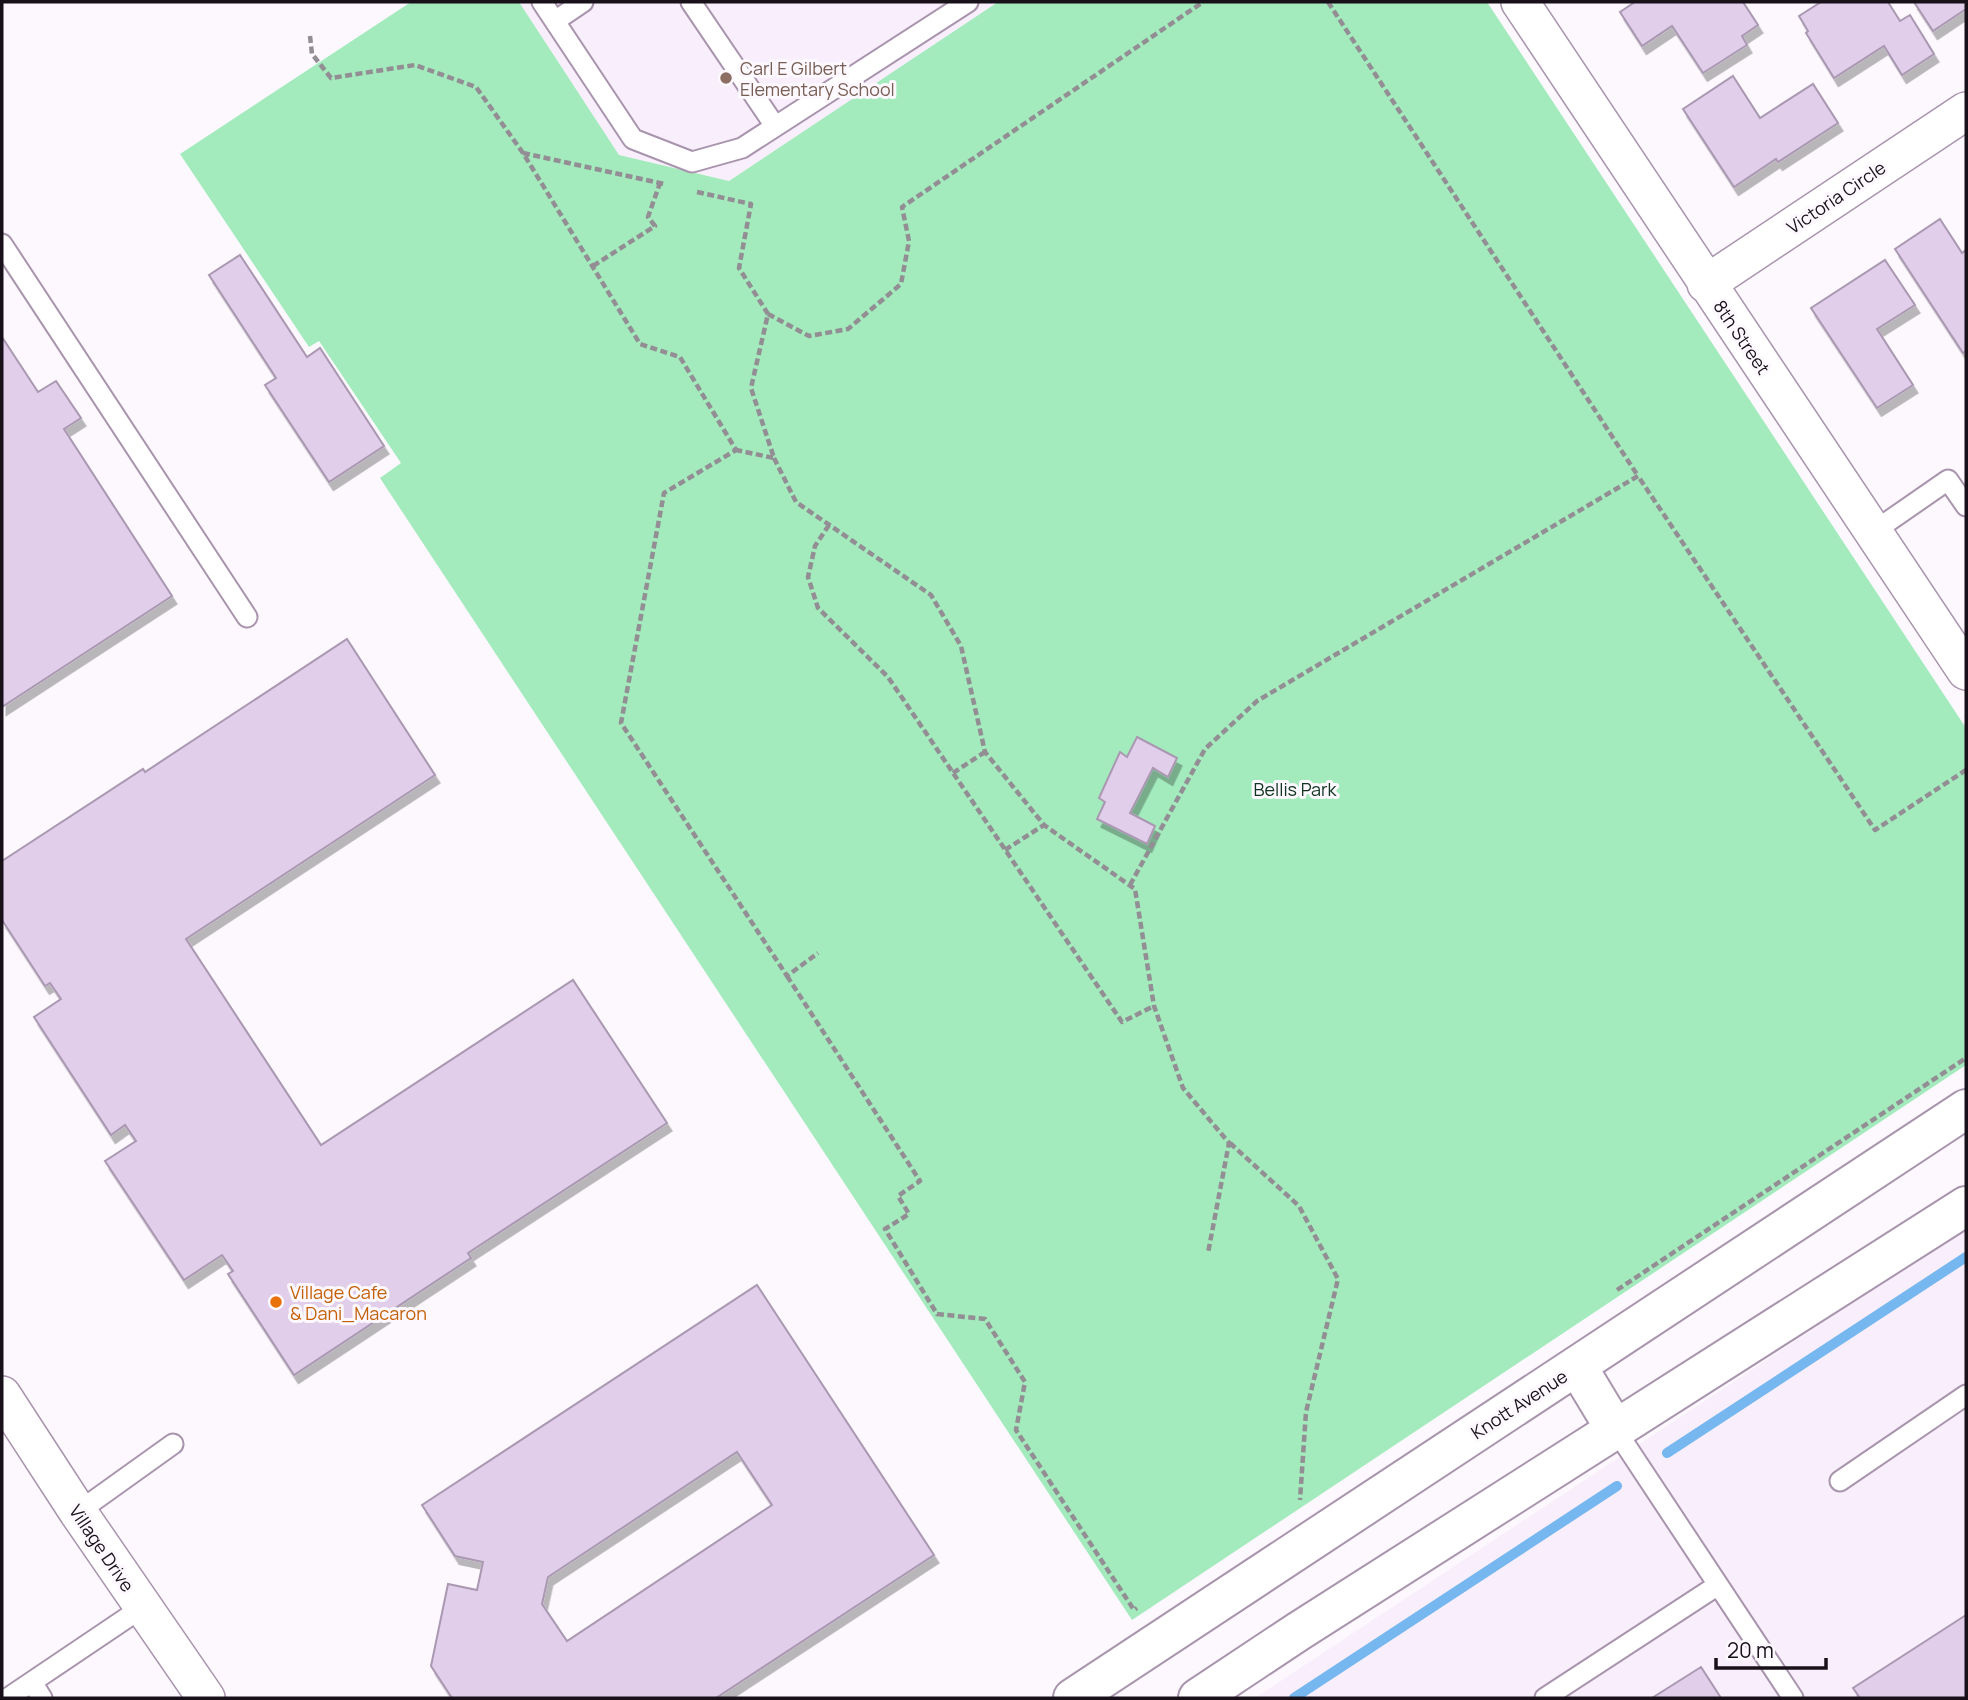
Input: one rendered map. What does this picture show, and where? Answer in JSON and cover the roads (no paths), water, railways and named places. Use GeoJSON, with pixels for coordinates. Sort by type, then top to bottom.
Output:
{"type":"FeatureCollection","features":[{"type":"Feature","properties":{"kind":"main road","name":"Knott Avenue"},"geometry":{"type":"LineString","coordinates":[[1073,1698],[1966,1109]]}},
{"type":"Feature","properties":{"kind":"main road"},"geometry":{"type":"LineString","coordinates":[[1198,1698],[1966,1206]]}},
{"type":"Feature","properties":{"kind":"main road"},"geometry":{"type":"LineString","coordinates":[[1577,1366],[1615,1429]]}},
{"type":"Feature","properties":{"kind":"street","name":"8th Street"},"geometry":{"type":"LineString","coordinates":[[1520,2],[1966,671]]}},
{"type":"Feature","properties":{"kind":"street","name":"Victoria Circle"},"geometry":{"type":"LineString","coordinates":[[1706,284],[1966,111]]}},
{"type":"Feature","properties":{"kind":"street","name":"Village Drive"},"geometry":{"type":"LineString","coordinates":[[8,1419],[78,1512],[206,1698]]}},
{"type":"Feature","properties":{"kind":"lane"},"geometry":{"type":"LineString","coordinates":[[542,2],[634,138],[692,162],[742,148],[968,2]]}},
{"type":"Feature","properties":{"kind":"lane"},"geometry":{"type":"LineString","coordinates":[[555,21],[583,2]]}},
{"type":"Feature","properties":{"kind":"lane"},"geometry":{"type":"LineString","coordinates":[[691,2],[775,127]]}},
{"type":"Feature","properties":{"kind":"lane"},"geometry":{"type":"LineString","coordinates":[[2,244],[247,617]]}},
{"type":"Feature","properties":{"kind":"lane"},"geometry":{"type":"LineString","coordinates":[[1873,532],[1948,480],[1966,506]]}},
{"type":"Feature","properties":{"kind":"lane"},"geometry":{"type":"LineString","coordinates":[[1840,1481],[1966,1395]]}},
{"type":"Feature","properties":{"kind":"lane"},"geometry":{"type":"LineString","coordinates":[[1615,1429],[1793,1698]]}},
{"type":"Feature","properties":{"kind":"lane"},"geometry":{"type":"LineString","coordinates":[[78,1512],[173,1444]]}},
{"type":"Feature","properties":{"kind":"lane"},"geometry":{"type":"LineString","coordinates":[[1545,1698],[1718,1585]]}},
{"type":"Feature","properties":{"kind":"lane"},"geometry":{"type":"LineString","coordinates":[[8,1698],[37,1690],[143,1607]]}},
{"type":"Feature","properties":{"kind":"waterway"},"geometry":{"type":"LineString","coordinates":[[1667,1453],[1966,1257]]}},
{"type":"Feature","properties":{"kind":"waterway"},"geometry":{"type":"LineString","coordinates":[[1294,1698],[1617,1486]]}},
{"type":"Feature","properties":{"kind":"place","name":"Carl E Gilbert Elementary School"},"geometry":{"type":"Point","coordinates":[726,78]}},
{"type":"Feature","properties":{"kind":"place","name":"Village Cafe & Dani_Macaron"},"geometry":{"type":"Point","coordinates":[276,1302]}},
{"type":"Feature","properties":{"kind":"park label","name":"Bellis Park"},"geometry":{"type":"Point","coordinates":[1295,789]}}]}
